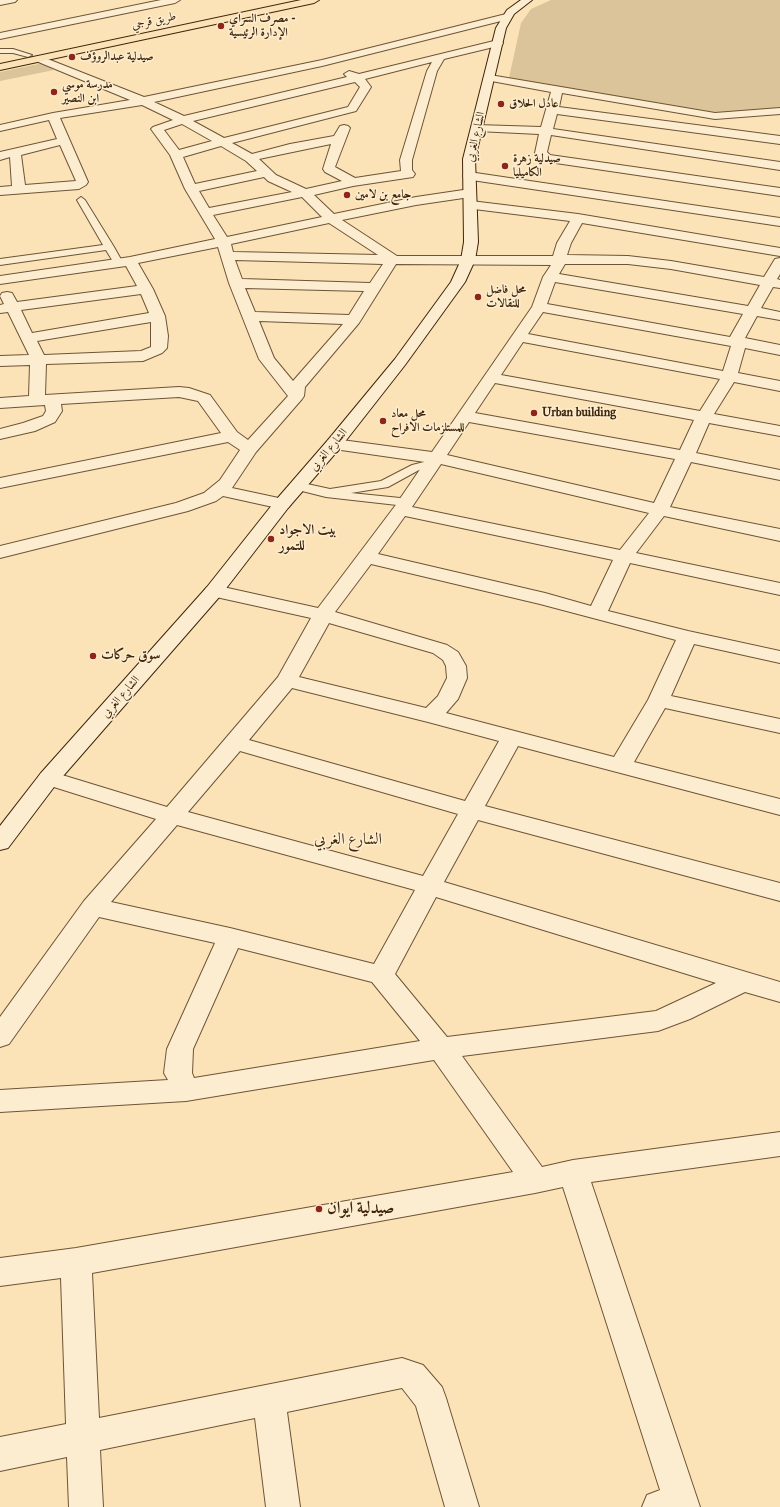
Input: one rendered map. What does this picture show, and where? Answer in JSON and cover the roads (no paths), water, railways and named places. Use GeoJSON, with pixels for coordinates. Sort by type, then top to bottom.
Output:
{"type":"FeatureCollection","features":[{"type":"Feature","properties":{"kind":"highway","name":"طريق قرجي"},"geometry":{"type":"LineString","coordinates":[[0,68],[34,57],[285,0]]}},
{"type":"Feature","properties":{"kind":"highway","name":"طريق قرجي"},"geometry":{"type":"LineString","coordinates":[[0,61],[34,57],[314,0]]}},
{"type":"Feature","properties":{"kind":"street"},"geometry":{"type":"LineString","coordinates":[[0,2],[12,0]]}},
{"type":"Feature","properties":{"kind":"street"},"geometry":{"type":"LineString","coordinates":[[0,36],[176,0]]}},
{"type":"Feature","properties":{"kind":"street"},"geometry":{"type":"LineString","coordinates":[[0,128],[53,116],[143,101],[322,63],[506,17],[515,8],[528,0]]}},
{"type":"Feature","properties":{"kind":"street","name":"الشارع الغربي"},"geometry":{"type":"LineString","coordinates":[[0,842],[49,778],[214,591],[282,504],[334,444],[435,317],[458,282],[468,260],[471,242],[469,176],[470,159],[498,43],[506,17]]}},
{"type":"Feature","properties":{"kind":"street"},"geometry":{"type":"LineString","coordinates":[[296,396],[267,359],[248,316],[236,284],[226,250],[206,212],[191,189],[176,155],[157,129],[183,120],[498,43]]}},
{"type":"Feature","properties":{"kind":"street"},"geometry":{"type":"LineString","coordinates":[[34,57],[143,101],[183,120],[250,158],[272,178],[305,193],[331,219],[393,259]]}},
{"type":"Feature","properties":{"kind":"street"},"geometry":{"type":"LineString","coordinates":[[416,202],[409,174],[406,170],[406,160],[432,71],[440,58]]}},
{"type":"Feature","properties":{"kind":"street"},"geometry":{"type":"LineString","coordinates":[[322,63],[358,78],[366,87],[352,109],[329,166],[329,169],[353,182]]}},
{"type":"Feature","properties":{"kind":"street"},"geometry":{"type":"LineString","coordinates":[[490,78],[715,116],[780,111]]}},
{"type":"Feature","properties":{"kind":"street"},"geometry":{"type":"LineString","coordinates":[[557,90],[541,153],[546,158],[780,192]]}},
{"type":"Feature","properties":{"kind":"street"},"geometry":{"type":"LineString","coordinates":[[287,95],[302,101]]}},
{"type":"Feature","properties":{"kind":"street"},"geometry":{"type":"LineString","coordinates":[[236,108],[252,115]]}},
{"type":"Feature","properties":{"kind":"street"},"geometry":{"type":"LineString","coordinates":[[317,108],[331,114]]}},
{"type":"Feature","properties":{"kind":"street"},"geometry":{"type":"LineString","coordinates":[[176,155],[352,109]]}},
{"type":"Feature","properties":{"kind":"street"},"geometry":{"type":"LineString","coordinates":[[553,110],[776,139],[780,126]]}},
{"type":"Feature","properties":{"kind":"street"},"geometry":{"type":"LineString","coordinates":[[0,191],[79,185],[82,182],[53,116]]}},
{"type":"Feature","properties":{"kind":"street"},"geometry":{"type":"LineString","coordinates":[[644,202],[683,152],[715,116]]}},
{"type":"Feature","properties":{"kind":"street"},"geometry":{"type":"LineString","coordinates":[[265,119],[283,127]]}},
{"type":"Feature","properties":{"kind":"street"},"geometry":{"type":"LineString","coordinates":[[477,128],[546,131],[780,166]]}},
{"type":"Feature","properties":{"kind":"street"},"geometry":{"type":"LineString","coordinates":[[250,158],[290,148],[339,139]]}},
{"type":"Feature","properties":{"kind":"street"},"geometry":{"type":"LineString","coordinates":[[0,156],[63,141]]}},
{"type":"Feature","properties":{"kind":"street"},"geometry":{"type":"LineString","coordinates":[[15,152],[19,189]]}},
{"type":"Feature","properties":{"kind":"street"},"geometry":{"type":"LineString","coordinates":[[191,189],[265,173]]}},
{"type":"Feature","properties":{"kind":"street"},"geometry":{"type":"LineString","coordinates":[[206,212],[353,182],[409,174]]}},
{"type":"Feature","properties":{"kind":"street"},"geometry":{"type":"LineString","coordinates":[[469,176],[780,222]]}},
{"type":"Feature","properties":{"kind":"street"},"geometry":{"type":"LineString","coordinates":[[0,434],[29,427],[49,419],[54,411],[45,401],[38,359],[27,338],[7,308],[0,281],[124,262],[226,250],[331,219],[416,202],[470,199],[780,252]]}},
{"type":"Feature","properties":{"kind":"street"},"geometry":{"type":"LineString","coordinates":[[0,1037],[93,907],[235,744],[287,680],[323,615],[403,506],[492,378],[539,307],[550,277],[560,259],[564,243],[578,218]]}},
{"type":"Feature","properties":{"kind":"street"},"geometry":{"type":"LineString","coordinates":[[226,250],[393,259],[560,259],[641,261],[774,283]]}},
{"type":"Feature","properties":{"kind":"street"},"geometry":{"type":"LineString","coordinates":[[0,552],[182,507],[210,497],[220,490],[227,483],[249,449],[296,396],[297,386],[354,320],[393,259]]}},
{"type":"Feature","properties":{"kind":"street"},"geometry":{"type":"LineString","coordinates":[[0,361],[149,354],[159,348],[160,336],[158,316],[146,289],[124,262]]}},
{"type":"Feature","properties":{"kind":"street"},"geometry":{"type":"LineString","coordinates":[[597,614],[624,557],[660,510],[704,417],[730,378],[740,344],[737,338],[753,311],[774,283],[780,262]]}},
{"type":"Feature","properties":{"kind":"street"},"geometry":{"type":"LineString","coordinates":[[550,277],[780,316]]}},
{"type":"Feature","properties":{"kind":"street"},"geometry":{"type":"LineString","coordinates":[[236,284],[374,287]]}},
{"type":"Feature","properties":{"kind":"street"},"geometry":{"type":"LineString","coordinates":[[7,308],[146,289]]}},
{"type":"Feature","properties":{"kind":"street"},"geometry":{"type":"LineString","coordinates":[[539,307],[780,350]]}},
{"type":"Feature","properties":{"kind":"street"},"geometry":{"type":"LineString","coordinates":[[27,338],[158,316]]}},
{"type":"Feature","properties":{"kind":"street"},"geometry":{"type":"LineString","coordinates":[[248,316],[354,320]]}},
{"type":"Feature","properties":{"kind":"street"},"geometry":{"type":"LineString","coordinates":[[519,337],[730,378],[780,386]]}},
{"type":"Feature","properties":{"kind":"street"},"geometry":{"type":"LineString","coordinates":[[492,378],[780,431]]}},
{"type":"Feature","properties":{"kind":"street"},"geometry":{"type":"LineString","coordinates":[[0,403],[179,392],[189,393],[204,398],[231,436],[249,449]]}},
{"type":"Feature","properties":{"kind":"street"},"geometry":{"type":"LineString","coordinates":[[466,416],[686,456],[780,475]]}},
{"type":"Feature","properties":{"kind":"street"},"geometry":{"type":"LineString","coordinates":[[0,483],[231,436]]}},
{"type":"Feature","properties":{"kind":"street"},"geometry":{"type":"LineString","coordinates":[[334,444],[434,461],[780,535]]}},
{"type":"Feature","properties":{"kind":"street"},"geometry":{"type":"LineString","coordinates":[[220,490],[282,504]]}},
{"type":"Feature","properties":{"kind":"street"},"geometry":{"type":"LineString","coordinates":[[403,506],[624,557],[780,589]]}},
{"type":"Feature","properties":{"kind":"street"},"geometry":{"type":"LineString","coordinates":[[366,557],[545,599],[687,637],[780,657]]}},
{"type":"Feature","properties":{"kind":"street"},"geometry":{"type":"LineString","coordinates":[[214,591],[323,615],[440,649],[451,656],[456,666],[457,678],[447,699],[431,716]]}},
{"type":"Feature","properties":{"kind":"street"},"geometry":{"type":"LineString","coordinates":[[620,766],[659,700],[687,637]]}},
{"type":"Feature","properties":{"kind":"street"},"geometry":{"type":"LineString","coordinates":[[287,680],[780,807]]}},
{"type":"Feature","properties":{"kind":"street"},"geometry":{"type":"LineString","coordinates":[[659,700],[780,726]]}},
{"type":"Feature","properties":{"kind":"street"},"geometry":{"type":"LineString","coordinates":[[381,975],[511,738]]}},
{"type":"Feature","properties":{"kind":"street"},"geometry":{"type":"LineString","coordinates":[[235,744],[471,810],[780,892]]}},
{"type":"Feature","properties":{"kind":"street"},"geometry":{"type":"LineString","coordinates":[[49,778],[172,816],[430,886],[780,992]]}},
{"type":"Feature","properties":{"kind":"street"},"geometry":{"type":"LineString","coordinates":[[93,907],[230,937],[381,975],[441,1048],[535,1181]]}},
{"type":"Feature","properties":{"kind":"street"},"geometry":{"type":"LineString","coordinates":[[186,1090],[178,1073],[180,1049],[230,937]]}},
{"type":"Feature","properties":{"kind":"street"},"geometry":{"type":"LineString","coordinates":[[0,1101],[186,1090],[441,1048],[658,1021],[681,1012],[743,982]]}},
{"type":"Feature","properties":{"kind":"street"},"geometry":{"type":"LineString","coordinates":[[0,1272],[76,1262],[535,1181],[573,1172],[780,1144]]}},
{"type":"Feature","properties":{"kind":"street"},"geometry":{"type":"LineString","coordinates":[[573,1172],[675,1506]]}},
{"type":"Feature","properties":{"kind":"street"},"geometry":{"type":"LineString","coordinates":[[76,1262],[86,1507]]}},
{"type":"Feature","properties":{"kind":"street"},"geometry":{"type":"LineString","coordinates":[[0,1454],[269,1401],[402,1372],[412,1376],[430,1398],[462,1507]]}},
{"type":"Feature","properties":{"kind":"street"},"geometry":{"type":"LineString","coordinates":[[269,1401],[283,1507]]}},
{"type":"Feature","properties":{"kind":"lane"},"geometry":{"type":"LineString","coordinates":[[0,50],[13,51],[34,57]]}},
{"type":"Feature","properties":{"kind":"lane"},"geometry":{"type":"LineString","coordinates":[[81,200],[109,248],[124,262]]}},
{"type":"Feature","properties":{"kind":"lane"},"geometry":{"type":"LineString","coordinates":[[0,262],[109,248]]}},
{"type":"Feature","properties":{"kind":"lane"},"geometry":{"type":"LineString","coordinates":[[326,493],[384,484],[416,467],[434,461]]}},
{"type":"Feature","properties":{"kind":"lane"},"geometry":{"type":"LineString","coordinates":[[298,486],[326,493],[403,506]]}},
{"type":"Feature","properties":{"kind":"place","name":"مصرف السراي - الإدارة الرئيسية"},"geometry":{"type":"Point","coordinates":[221,26]}},
{"type":"Feature","properties":{"kind":"place","name":"صيدلية عبدالروؤف"},"geometry":{"type":"Point","coordinates":[72,57]}},
{"type":"Feature","properties":{"kind":"place","name":"مدرسة موسي ابن النصير"},"geometry":{"type":"Point","coordinates":[54,92]}},
{"type":"Feature","properties":{"kind":"place","name":"عادل الحلاق"},"geometry":{"type":"Point","coordinates":[501,104]}},
{"type":"Feature","properties":{"kind":"place","name":"صيدلية زهرة الكاميليا"},"geometry":{"type":"Point","coordinates":[505,166]}},
{"type":"Feature","properties":{"kind":"place","name":"جامع بن لامين"},"geometry":{"type":"Point","coordinates":[347,195]}},
{"type":"Feature","properties":{"kind":"place","name":"محل فاضل للنقالات"},"geometry":{"type":"Point","coordinates":[478,297]}},
{"type":"Feature","properties":{"kind":"place","name":"Urban building"},"geometry":{"type":"Point","coordinates":[534,413]}},
{"type":"Feature","properties":{"kind":"place","name":"محل معاد للمستلزمات الافراح"},"geometry":{"type":"Point","coordinates":[383,421]}},
{"type":"Feature","properties":{"kind":"place","name":"بيت الاجواد للتمور"},"geometry":{"type":"Point","coordinates":[271,539]}},
{"type":"Feature","properties":{"kind":"place","name":"سوق حركات"},"geometry":{"type":"Point","coordinates":[93,656]}},
{"type":"Feature","properties":{"kind":"place","name":"صيدلية ايوان"},"geometry":{"type":"Point","coordinates":[319,1209]}},
{"type":"Feature","properties":{"kind":"district","name":"الشارع الغربي"},"geometry":{"type":"Point","coordinates":[348,840]}}]}
